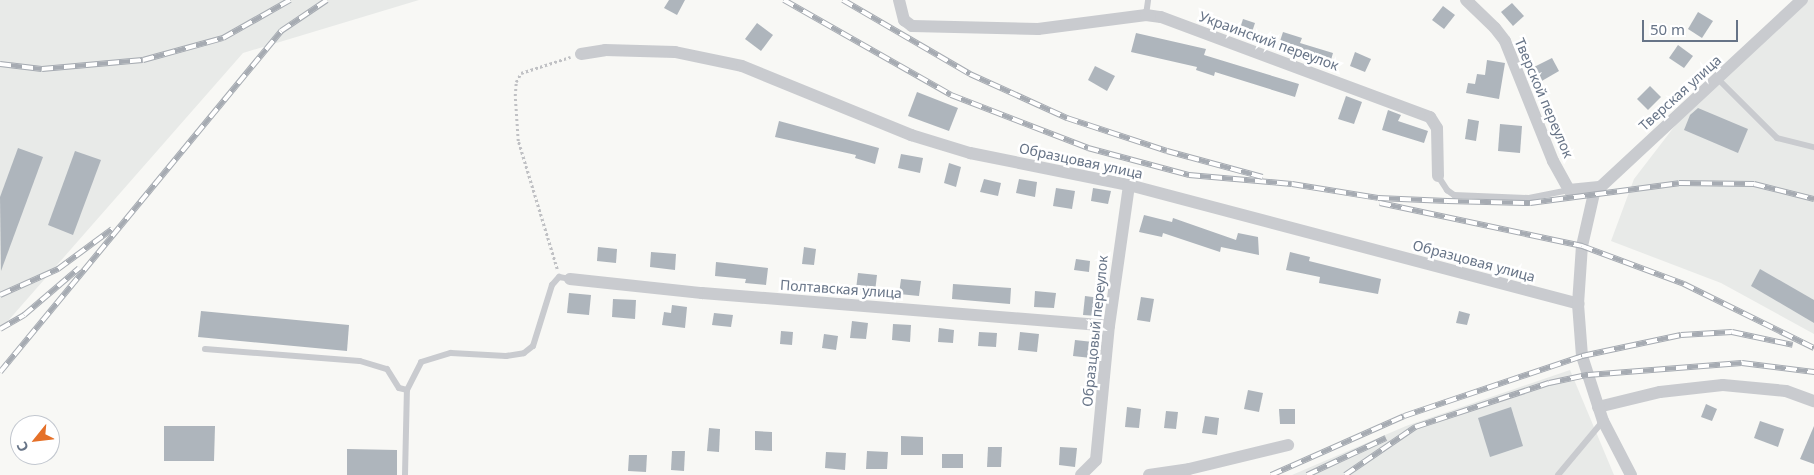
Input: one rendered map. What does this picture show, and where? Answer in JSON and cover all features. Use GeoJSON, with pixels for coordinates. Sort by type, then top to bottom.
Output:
{"type":"FeatureCollection","features":[{"type":"Feature","properties":{"kind":"street","name":"Украинский переулок"},"geometry":{"type":"LineString","coordinates":[[899,0],[904,20],[912,26],[1038,29],[1146,15],[1430,117],[1437,128],[1438,176]]}},
{"type":"Feature","properties":{"kind":"street","name":"Тверской переулок"},"geometry":{"type":"LineString","coordinates":[[1466,0],[1496,28],[1505,41],[1554,161],[1569,190]]}},
{"type":"Feature","properties":{"kind":"street","name":"Тверская улица"},"geometry":{"type":"LineString","coordinates":[[1598,187],[1718,80],[1802,0]]}},
{"type":"Feature","properties":{"kind":"street","name":"Образцовая улица"},"geometry":{"type":"LineString","coordinates":[[581,54],[604,50],[675,52],[742,66],[911,136],[970,154],[1129,185],[1578,304]]}},
{"type":"Feature","properties":{"kind":"street","name":"Образцовый переулок"},"geometry":{"type":"LineString","coordinates":[[1081,475],[1096,460],[1110,326],[1129,185]]}},
{"type":"Feature","properties":{"kind":"street"},"geometry":{"type":"LineString","coordinates":[[1569,190],[1598,187],[1582,246],[1578,304],[1582,356],[1603,421],[1631,475]]}},
{"type":"Feature","properties":{"kind":"street","name":"Полтавская улица"},"geometry":{"type":"LineString","coordinates":[[565,278],[702,293],[1110,326]]}},
{"type":"Feature","properties":{"kind":"street"},"geometry":{"type":"LineString","coordinates":[[1598,407],[1660,392],[1723,385],[1786,391],[1814,401]]}},
{"type":"Feature","properties":{"kind":"street"},"geometry":{"type":"LineString","coordinates":[[1149,475],[1189,469],[1288,445]]}},
{"type":"Feature","properties":{"kind":"lane"},"geometry":{"type":"LineString","coordinates":[[1146,15],[1148,0]]}},
{"type":"Feature","properties":{"kind":"lane"},"geometry":{"type":"LineString","coordinates":[[1718,80],[1777,138],[1814,147]]}},
{"type":"Feature","properties":{"kind":"lane"},"geometry":{"type":"LineString","coordinates":[[1438,176],[1447,190],[1454,194],[1528,198],[1569,190]]}},
{"type":"Feature","properties":{"kind":"lane"},"geometry":{"type":"LineString","coordinates":[[405,475],[407,390],[416,368],[433,356],[524,353],[533,346],[552,285],[565,278]]}},
{"type":"Feature","properties":{"kind":"lane"},"geometry":{"type":"LineString","coordinates":[[204,348],[360,361],[387,370],[399,388],[407,390]]}},
{"type":"Feature","properties":{"kind":"lane"},"geometry":{"type":"LineString","coordinates":[[1558,475],[1603,421]]}},
{"type":"Feature","properties":{"kind":"path"},"geometry":{"type":"LineString","coordinates":[[565,278],[518,141],[516,82],[527,70],[581,54]]}},
{"type":"Feature","properties":{"kind":"shaded area"},"geometry":{"type":"Polygon","coordinates":[[[0,0],[419,0],[243,53],[0,330],[0,0]]]}},
{"type":"Feature","properties":{"kind":"shaded area"},"geometry":{"type":"Polygon","coordinates":[[[1801,0],[1814,0],[1814,334],[1721,283],[1611,241],[1634,179],[1684,114],[1801,0]]]}},
{"type":"Feature","properties":{"kind":"shaded area"},"geometry":{"type":"Polygon","coordinates":[[[1570,370],[1614,475],[1292,475],[1406,426],[1570,370]]]}},
{"type":"Feature","properties":{"kind":"building"},"geometry":{"type":"Polygon","coordinates":[[[669,0],[685,0],[677,15],[664,8],[669,0]]]}},
{"type":"Feature","properties":{"kind":"building"},"geometry":{"type":"Polygon","coordinates":[[[1512,3],[1524,16],[1513,26],[1501,12],[1512,3]]]}},
{"type":"Feature","properties":{"kind":"building"},"geometry":{"type":"Polygon","coordinates":[[[1443,6],[1455,15],[1444,29],[1432,20],[1443,6]]]}},
{"type":"Feature","properties":{"kind":"building"},"geometry":{"type":"Polygon","coordinates":[[[1698,12],[1713,21],[1702,38],[1688,29],[1698,12]]]}},
{"type":"Feature","properties":{"kind":"building"},"geometry":{"type":"Polygon","coordinates":[[[1243,19],[1255,23],[1250,38],[1238,35],[1243,19]]]}},
{"type":"Feature","properties":{"kind":"building"},"geometry":{"type":"Polygon","coordinates":[[[757,23],[773,35],[761,51],[745,39],[757,23]]]}},
{"type":"Feature","properties":{"kind":"building"},"geometry":{"type":"Polygon","coordinates":[[[1283,32],[1302,38],[1300,43],[1333,53],[1329,67],[1277,50],[1283,32]]]}},
{"type":"Feature","properties":{"kind":"building"},"geometry":{"type":"Polygon","coordinates":[[[1136,33],[1206,49],[1204,55],[1299,84],[1295,97],[1215,72],[1214,76],[1196,70],[1197,67],[1131,52],[1136,33]]]}},
{"type":"Feature","properties":{"kind":"building"},"geometry":{"type":"Polygon","coordinates":[[[1678,45],[1693,56],[1684,68],[1669,58],[1678,45]]]}},
{"type":"Feature","properties":{"kind":"building"},"geometry":{"type":"Polygon","coordinates":[[[1355,52],[1371,59],[1365,72],[1350,66],[1355,52]]]}},
{"type":"Feature","properties":{"kind":"building"},"geometry":{"type":"Polygon","coordinates":[[[1552,58],[1559,71],[1540,82],[1532,68],[1552,58]]]}},
{"type":"Feature","properties":{"kind":"building"},"geometry":{"type":"Polygon","coordinates":[[[1487,60],[1505,63],[1499,99],[1466,93],[1468,83],[1475,84],[1477,74],[1485,75],[1487,60]]]}},
{"type":"Feature","properties":{"kind":"building"},"geometry":{"type":"Polygon","coordinates":[[[1095,66],[1115,76],[1107,91],[1088,80],[1095,66]]]}},
{"type":"Feature","properties":{"kind":"building"},"geometry":{"type":"Polygon","coordinates":[[[1650,86],[1661,97],[1648,110],[1637,99],[1650,86]]]}},
{"type":"Feature","properties":{"kind":"building"},"geometry":{"type":"Polygon","coordinates":[[[917,92],[958,108],[949,131],[908,116],[917,92]]]}},
{"type":"Feature","properties":{"kind":"building"},"geometry":{"type":"Polygon","coordinates":[[[1346,96],[1362,102],[1354,124],[1338,119],[1346,96]]]}},
{"type":"Feature","properties":{"kind":"building"},"geometry":{"type":"Polygon","coordinates":[[[1698,108],[1748,129],[1738,153],[1684,130],[1690,115],[1698,108]]]}},
{"type":"Feature","properties":{"kind":"building"},"geometry":{"type":"Polygon","coordinates":[[[1388,110],[1401,115],[1398,121],[1428,131],[1424,143],[1382,130],[1388,110]]]}},
{"type":"Feature","properties":{"kind":"building"},"geometry":{"type":"Polygon","coordinates":[[[1468,119],[1479,121],[1476,141],[1465,139],[1468,119]]]}},
{"type":"Feature","properties":{"kind":"building"},"geometry":{"type":"Polygon","coordinates":[[[779,121],[879,148],[875,164],[855,158],[856,155],[775,137],[779,121]]]}},
{"type":"Feature","properties":{"kind":"building"},"geometry":{"type":"Polygon","coordinates":[[[1500,124],[1522,126],[1520,153],[1498,151],[1500,124]]]}},
{"type":"Feature","properties":{"kind":"building"},"geometry":{"type":"Polygon","coordinates":[[[18,148],[43,157],[1,271],[0,197],[18,148]]]}},
{"type":"Feature","properties":{"kind":"building"},"geometry":{"type":"Polygon","coordinates":[[[75,151],[101,160],[73,235],[48,225],[75,151]]]}},
{"type":"Feature","properties":{"kind":"building"},"geometry":{"type":"Polygon","coordinates":[[[901,154],[923,158],[920,173],[898,168],[901,154]]]}},
{"type":"Feature","properties":{"kind":"building"},"geometry":{"type":"Polygon","coordinates":[[[949,163],[961,167],[956,187],[944,183],[949,163]]]}},
{"type":"Feature","properties":{"kind":"building"},"geometry":{"type":"Polygon","coordinates":[[[984,179],[1001,183],[998,196],[980,192],[984,179]]]}},
{"type":"Feature","properties":{"kind":"building"},"geometry":{"type":"Polygon","coordinates":[[[1019,179],[1037,182],[1035,197],[1016,193],[1019,179]]]}},
{"type":"Feature","properties":{"kind":"building"},"geometry":{"type":"Polygon","coordinates":[[[1056,188],[1075,191],[1072,209],[1053,206],[1056,188]]]}},
{"type":"Feature","properties":{"kind":"building"},"geometry":{"type":"Polygon","coordinates":[[[1093,188],[1111,191],[1108,204],[1091,201],[1093,188]]]}},
{"type":"Feature","properties":{"kind":"building"},"geometry":{"type":"Polygon","coordinates":[[[1144,215],[1172,222],[1173,218],[1236,240],[1238,233],[1258,237],[1259,255],[1221,247],[1220,252],[1163,233],[1162,237],[1139,232],[1144,215]]]}},
{"type":"Feature","properties":{"kind":"building"},"geometry":{"type":"Polygon","coordinates":[[[598,247],[617,249],[616,263],[597,261],[598,247]]]}},
{"type":"Feature","properties":{"kind":"building"},"geometry":{"type":"Polygon","coordinates":[[[804,247],[816,249],[814,265],[802,264],[804,247]]]}},
{"type":"Feature","properties":{"kind":"building"},"geometry":{"type":"Polygon","coordinates":[[[651,252],[676,254],[675,270],[650,267],[651,252]]]}},
{"type":"Feature","properties":{"kind":"building"},"geometry":{"type":"Polygon","coordinates":[[[1290,252],[1310,257],[1309,261],[1381,279],[1378,294],[1319,283],[1320,277],[1286,270],[1290,252]]]}},
{"type":"Feature","properties":{"kind":"building"},"geometry":{"type":"Polygon","coordinates":[[[1076,259],[1090,261],[1089,272],[1074,270],[1076,259]]]}},
{"type":"Feature","properties":{"kind":"building"},"geometry":{"type":"Polygon","coordinates":[[[716,262],[768,268],[766,285],[745,283],[746,279],[715,276],[716,262]]]}},
{"type":"Feature","properties":{"kind":"building"},"geometry":{"type":"Polygon","coordinates":[[[1760,269],[1814,300],[1814,323],[1751,286],[1760,269]]]}},
{"type":"Feature","properties":{"kind":"building"},"geometry":{"type":"Polygon","coordinates":[[[858,273],[877,275],[875,292],[856,289],[858,273]]]}},
{"type":"Feature","properties":{"kind":"building"},"geometry":{"type":"Polygon","coordinates":[[[901,279],[921,281],[919,296],[899,294],[901,279]]]}},
{"type":"Feature","properties":{"kind":"building"},"geometry":{"type":"Polygon","coordinates":[[[953,284],[1011,288],[1010,304],[952,299],[953,284]]]}},
{"type":"Feature","properties":{"kind":"building"},"geometry":{"type":"Polygon","coordinates":[[[1035,291],[1056,293],[1054,308],[1034,307],[1035,291]]]}},
{"type":"Feature","properties":{"kind":"building"},"geometry":{"type":"Polygon","coordinates":[[[569,293],[591,295],[589,315],[567,313],[569,293]]]}},
{"type":"Feature","properties":{"kind":"building"},"geometry":{"type":"Polygon","coordinates":[[[1085,296],[1100,298],[1098,316],[1083,315],[1085,296]]]}},
{"type":"Feature","properties":{"kind":"building"},"geometry":{"type":"Polygon","coordinates":[[[1141,297],[1154,299],[1150,322],[1137,320],[1141,297]]]}},
{"type":"Feature","properties":{"kind":"building"},"geometry":{"type":"Polygon","coordinates":[[[613,299],[636,300],[635,319],[612,317],[613,299]]]}},
{"type":"Feature","properties":{"kind":"building"},"geometry":{"type":"Polygon","coordinates":[[[672,305],[687,307],[685,328],[662,325],[664,312],[671,313],[672,305]]]}},
{"type":"Feature","properties":{"kind":"building"},"geometry":{"type":"Polygon","coordinates":[[[201,311],[349,325],[347,351],[198,337],[201,311]]]}},
{"type":"Feature","properties":{"kind":"building"},"geometry":{"type":"Polygon","coordinates":[[[1459,311],[1470,314],[1467,325],[1456,323],[1459,311]]]}},
{"type":"Feature","properties":{"kind":"building"},"geometry":{"type":"Polygon","coordinates":[[[714,313],[733,315],[731,327],[712,325],[714,313]]]}},
{"type":"Feature","properties":{"kind":"building"},"geometry":{"type":"Polygon","coordinates":[[[852,321],[868,323],[866,339],[850,338],[852,321]]]}},
{"type":"Feature","properties":{"kind":"building"},"geometry":{"type":"Polygon","coordinates":[[[893,324],[911,325],[910,342],[892,340],[893,324]]]}},
{"type":"Feature","properties":{"kind":"building"},"geometry":{"type":"Polygon","coordinates":[[[939,328],[954,330],[953,343],[938,342],[939,328]]]}},
{"type":"Feature","properties":{"kind":"building"},"geometry":{"type":"Polygon","coordinates":[[[781,331],[793,332],[792,345],[780,344],[781,331]]]}},
{"type":"Feature","properties":{"kind":"building"},"geometry":{"type":"Polygon","coordinates":[[[979,332],[997,333],[996,347],[978,346],[979,332]]]}},
{"type":"Feature","properties":{"kind":"building"},"geometry":{"type":"Polygon","coordinates":[[[1020,332],[1039,334],[1037,352],[1018,350],[1020,332]]]}},
{"type":"Feature","properties":{"kind":"building"},"geometry":{"type":"Polygon","coordinates":[[[824,334],[838,336],[836,350],[822,348],[824,334]]]}},
{"type":"Feature","properties":{"kind":"building"},"geometry":{"type":"Polygon","coordinates":[[[1075,340],[1093,342],[1091,358],[1073,356],[1075,340]]]}},
{"type":"Feature","properties":{"kind":"building"},"geometry":{"type":"Polygon","coordinates":[[[1248,390],[1263,393],[1259,412],[1244,409],[1248,390]]]}},
{"type":"Feature","properties":{"kind":"building"},"geometry":{"type":"Polygon","coordinates":[[[1706,404],[1717,409],[1712,421],[1701,417],[1706,404]]]}},
{"type":"Feature","properties":{"kind":"building"},"geometry":{"type":"Polygon","coordinates":[[[1127,407],[1141,409],[1139,428],[1125,427],[1127,407]]]}},
{"type":"Feature","properties":{"kind":"building"},"geometry":{"type":"Polygon","coordinates":[[[1511,407],[1523,446],[1490,457],[1478,418],[1511,407]]]}},
{"type":"Feature","properties":{"kind":"building"},"geometry":{"type":"Polygon","coordinates":[[[1279,409],[1295,409],[1295,424],[1280,424],[1279,409]]]}},
{"type":"Feature","properties":{"kind":"building"},"geometry":{"type":"Polygon","coordinates":[[[1166,411],[1178,412],[1176,429],[1164,428],[1166,411]]]}},
{"type":"Feature","properties":{"kind":"building"},"geometry":{"type":"Polygon","coordinates":[[[1205,416],[1219,418],[1217,435],[1202,433],[1205,416]]]}},
{"type":"Feature","properties":{"kind":"building"},"geometry":{"type":"Polygon","coordinates":[[[1760,421],[1784,429],[1778,447],[1754,438],[1760,421]]]}},
{"type":"Feature","properties":{"kind":"building"},"geometry":{"type":"Polygon","coordinates":[[[164,426],[215,426],[214,461],[164,461],[164,426]]]}},
{"type":"Feature","properties":{"kind":"building"},"geometry":{"type":"Polygon","coordinates":[[[1814,426],[1814,464],[1800,459],[1814,426]]]}},
{"type":"Feature","properties":{"kind":"building"},"geometry":{"type":"Polygon","coordinates":[[[709,428],[720,429],[719,452],[707,451],[709,428]]]}},
{"type":"Feature","properties":{"kind":"building"},"geometry":{"type":"Polygon","coordinates":[[[755,431],[772,432],[772,451],[755,450],[755,431]]]}},
{"type":"Feature","properties":{"kind":"building"},"geometry":{"type":"Polygon","coordinates":[[[901,436],[923,437],[923,455],[901,455],[901,436]]]}},
{"type":"Feature","properties":{"kind":"building"},"geometry":{"type":"Polygon","coordinates":[[[988,447],[1002,447],[1001,467],[987,467],[988,447]]]}},
{"type":"Feature","properties":{"kind":"building"},"geometry":{"type":"Polygon","coordinates":[[[1060,447],[1077,448],[1075,467],[1059,465],[1060,447]]]}},
{"type":"Feature","properties":{"kind":"building"},"geometry":{"type":"Polygon","coordinates":[[[347,449],[397,450],[397,475],[347,475],[347,449]]]}},
{"type":"Feature","properties":{"kind":"building"},"geometry":{"type":"Polygon","coordinates":[[[672,451],[685,451],[684,471],[671,470],[672,451]]]}},
{"type":"Feature","properties":{"kind":"building"},"geometry":{"type":"Polygon","coordinates":[[[867,451],[888,452],[887,469],[866,469],[867,451]]]}},
{"type":"Feature","properties":{"kind":"building"},"geometry":{"type":"Polygon","coordinates":[[[826,452],[846,453],[845,470],[825,468],[826,452]]]}},
{"type":"Feature","properties":{"kind":"building"},"geometry":{"type":"Polygon","coordinates":[[[942,454],[963,454],[963,468],[942,468],[942,454]]]}},
{"type":"Feature","properties":{"kind":"building"},"geometry":{"type":"Polygon","coordinates":[[[629,455],[647,455],[646,472],[628,471],[629,455]]]}},
{"type":"Feature","properties":{"kind":"railway"},"geometry":{"type":"LineString","coordinates":[[0,64],[42,69],[143,60],[223,38],[290,0]]}},
{"type":"Feature","properties":{"kind":"railway"},"geometry":{"type":"LineString","coordinates":[[0,372],[281,31],[327,0]]}},
{"type":"Feature","properties":{"kind":"railway"},"geometry":{"type":"LineString","coordinates":[[784,0],[951,95],[1088,148],[1189,175],[1292,184],[1378,198],[1447,201],[1530,203],[1679,183],[1754,184],[1814,199]]}},
{"type":"Feature","properties":{"kind":"railway"},"geometry":{"type":"LineString","coordinates":[[843,0],[970,74],[1067,118],[1167,151],[1263,177]]}},
{"type":"Feature","properties":{"kind":"railway"},"geometry":{"type":"LineString","coordinates":[[1380,203],[1582,246],[1684,284],[1814,348]]}},
{"type":"Feature","properties":{"kind":"railway"},"geometry":{"type":"LineString","coordinates":[[0,295],[58,269],[112,229]]}},
{"type":"Feature","properties":{"kind":"railway"},"geometry":{"type":"LineString","coordinates":[[0,329],[24,315],[79,268]]}},
{"type":"Feature","properties":{"kind":"railway"},"geometry":{"type":"LineString","coordinates":[[1271,475],[1404,416],[1582,356],[1681,335],[1732,332],[1793,345]]}},
{"type":"Feature","properties":{"kind":"railway"},"geometry":{"type":"LineString","coordinates":[[1345,475],[1415,427],[1549,383],[1588,375],[1742,363],[1814,372]]}},
{"type":"Feature","properties":{"kind":"railway"},"geometry":{"type":"LineString","coordinates":[[1307,475],[1386,438]]}}]}
